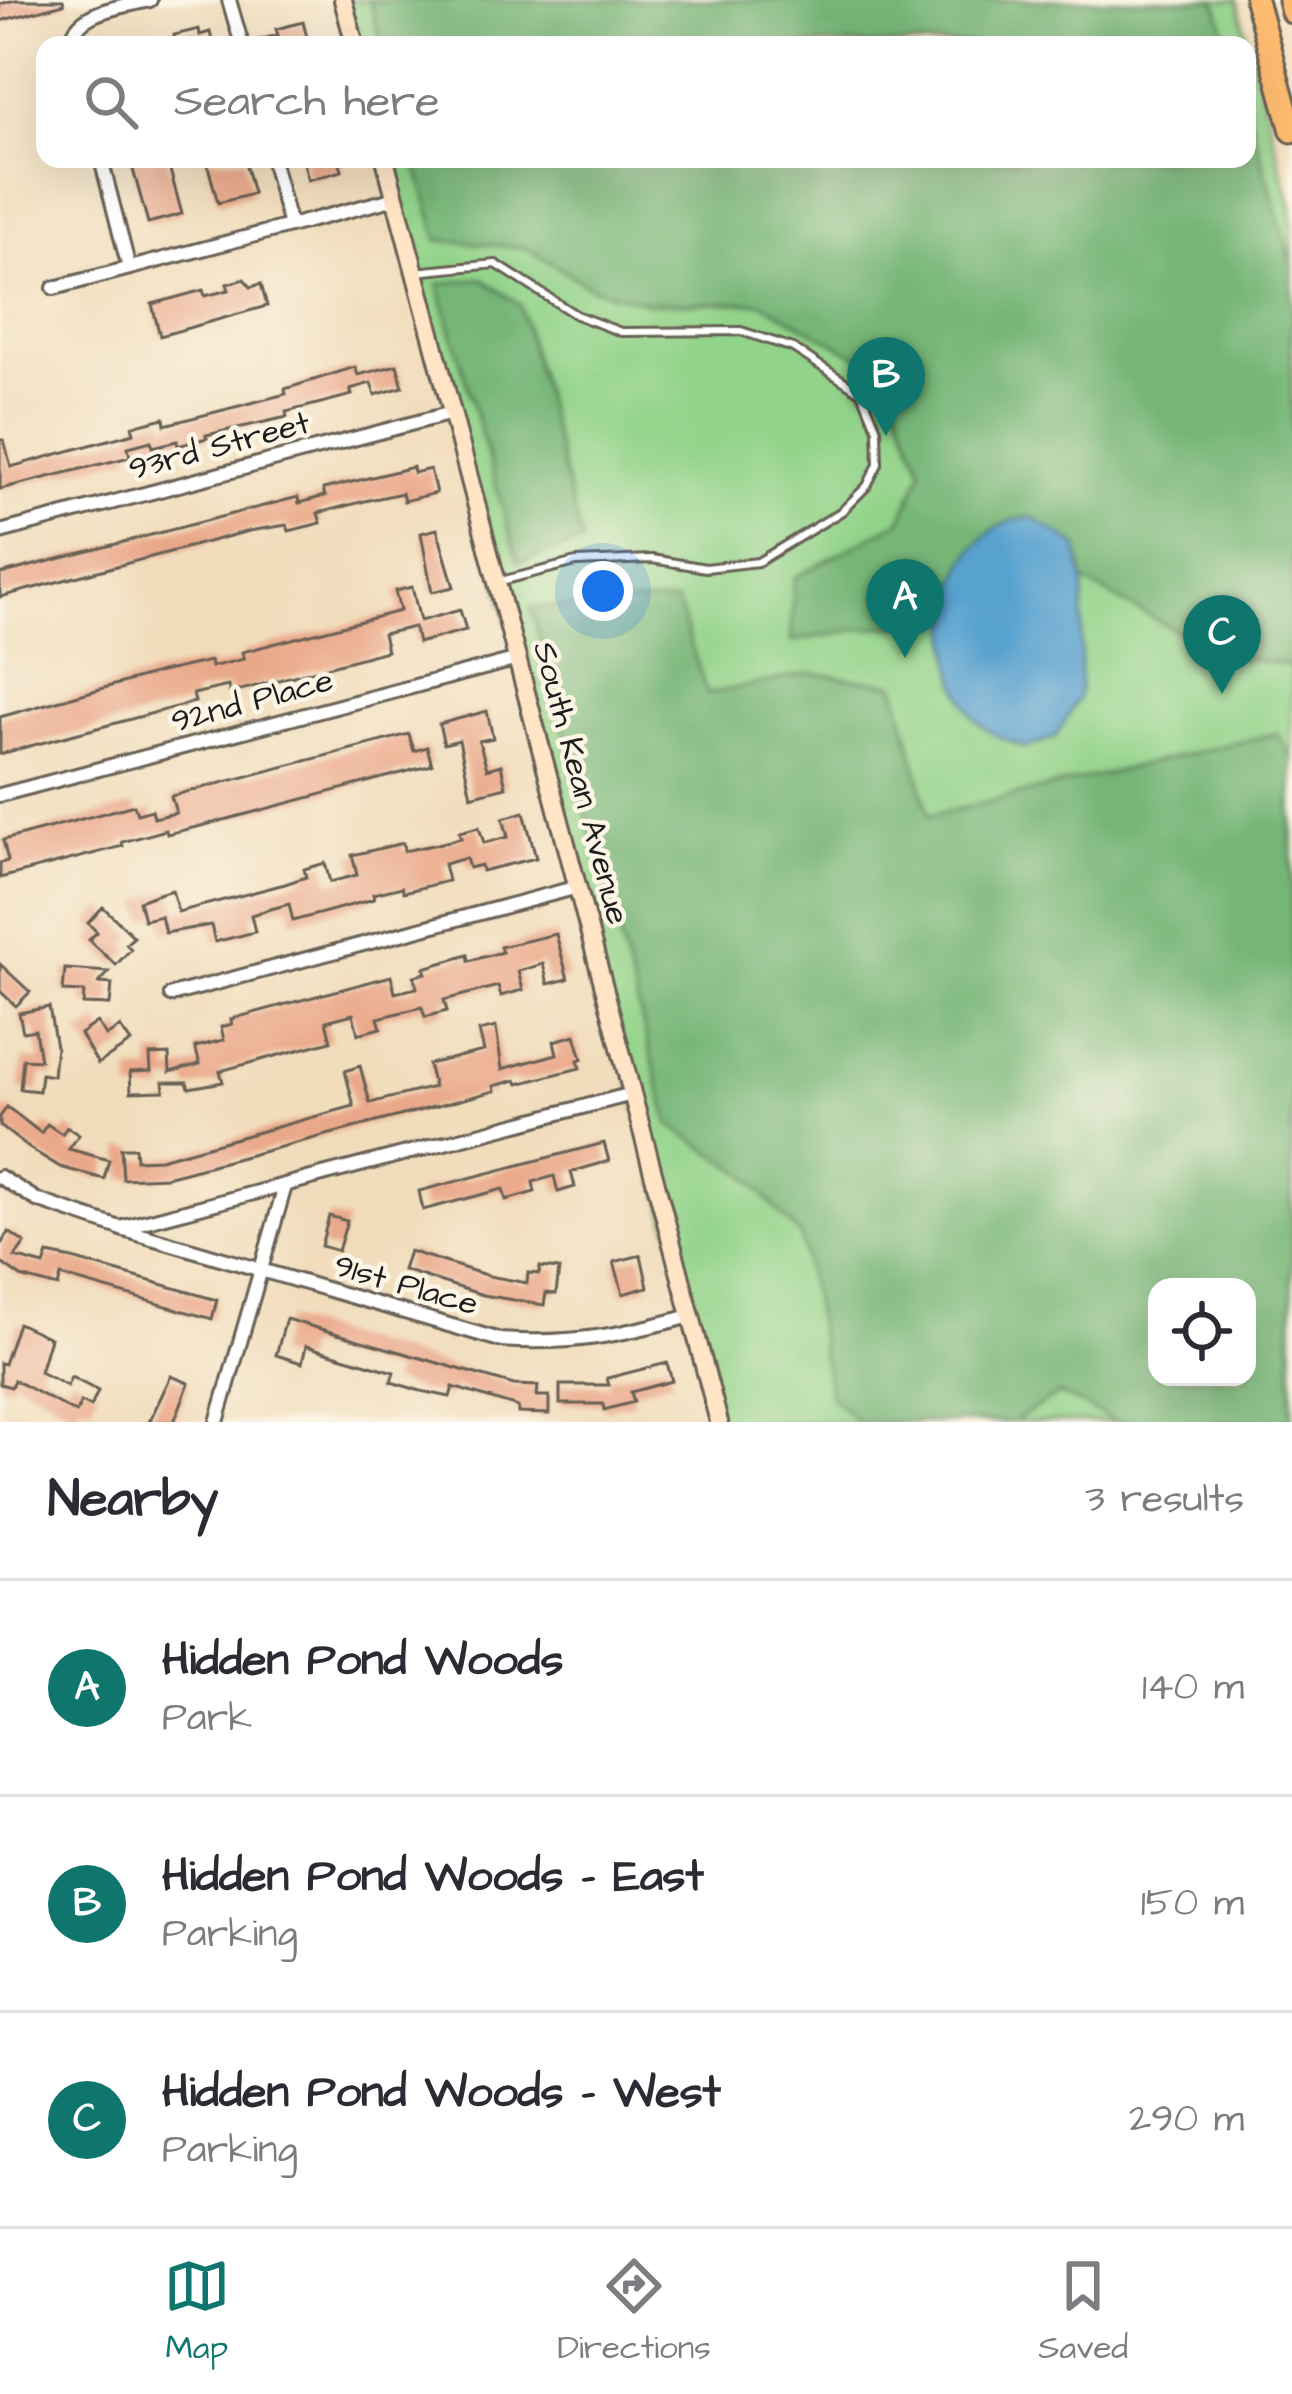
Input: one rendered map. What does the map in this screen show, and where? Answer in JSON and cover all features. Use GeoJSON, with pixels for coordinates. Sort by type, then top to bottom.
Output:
{"type":"FeatureCollection","features":[{"type":"Feature","properties":{"kind":"highway"},"geometry":{"type":"LineString","coordinates":[[1256,0],[1292,131]]}},
{"type":"Feature","properties":{"kind":"highway"},"geometry":{"type":"LineString","coordinates":[[1289,0],[1292,12]]}},
{"type":"Feature","properties":{"kind":"street"},"geometry":{"type":"LineString","coordinates":[[229,0],[239,36]]}},
{"type":"Feature","properties":{"kind":"street"},"geometry":{"type":"LineString","coordinates":[[344,0],[353,36]]}},
{"type":"Feature","properties":{"kind":"street"},"geometry":{"type":"LineString","coordinates":[[73,36],[84,19],[146,1]]}},
{"type":"Feature","properties":{"kind":"street"},"geometry":{"type":"LineString","coordinates":[[102,168],[129,268]]}},
{"type":"Feature","properties":{"kind":"street"},"geometry":{"type":"LineString","coordinates":[[274,168],[290,226]]}},
{"type":"Feature","properties":{"kind":"street","name":"South Kean Avenue"},"geometry":{"type":"LineString","coordinates":[[388,168],[719,1422]]}},
{"type":"Feature","properties":{"kind":"street"},"geometry":{"type":"LineString","coordinates":[[54,288],[396,198]]}},
{"type":"Feature","properties":{"kind":"street","name":"93rd Street"},"geometry":{"type":"LineString","coordinates":[[0,532],[452,412]]}},
{"type":"Feature","properties":{"kind":"street","name":"92nd Place"},"geometry":{"type":"LineString","coordinates":[[0,795],[518,659]]}},
{"type":"Feature","properties":{"kind":"street"},"geometry":{"type":"LineString","coordinates":[[171,995],[578,887]]}},
{"type":"Feature","properties":{"kind":"street"},"geometry":{"type":"LineString","coordinates":[[120,1228],[632,1094]]}},
{"type":"Feature","properties":{"kind":"street","name":"91st Place"},"geometry":{"type":"LineString","coordinates":[[0,1177],[37,1200],[120,1228],[500,1340],[594,1341],[691,1316]]}},
{"type":"Feature","properties":{"kind":"street"},"geometry":{"type":"LineString","coordinates":[[217,1422],[285,1186]]}},
{"type":"Feature","properties":{"kind":"lane"},"geometry":{"type":"LineString","coordinates":[[416,272],[496,264],[576,315],[621,332],[646,335],[710,329],[741,332],[779,344],[820,363],[862,393],[877,429],[878,464],[867,486],[842,511],[758,562],[731,568],[652,559],[576,562],[497,582]]}},
{"type":"Feature","properties":{"kind":"green space"},"geometry":{"type":"Polygon","coordinates":[[[342,0],[1237,0],[1247,36],[352,36],[342,0]]]}},
{"type":"Feature","properties":{"kind":"green space"},"geometry":{"type":"Polygon","coordinates":[[[369,0],[1216,0],[1226,36],[379,36],[369,0]]]}},
{"type":"Feature","properties":{"kind":"green space"},"geometry":{"type":"Polygon","coordinates":[[[1256,72],[1292,208],[1292,1422],[721,1422],[386,168],[1256,168],[1256,72]]]}},
{"type":"Feature","properties":{"kind":"green space"},"geometry":{"type":"Polygon","coordinates":[[[1256,138],[1292,264],[1292,672],[1287,665],[1221,655],[1084,581],[1077,545],[1014,520],[988,537],[968,562],[955,590],[949,621],[860,629],[791,642],[794,578],[901,520],[922,470],[884,371],[762,303],[649,303],[592,288],[526,248],[438,240],[418,168],[1256,168],[1256,138]]]}},
{"type":"Feature","properties":{"kind":"green space"},"geometry":{"type":"Polygon","coordinates":[[[481,278],[520,305],[582,543],[518,562],[438,284],[481,278]]]}},
{"type":"Feature","properties":{"kind":"green space"},"geometry":{"type":"Polygon","coordinates":[[[677,602],[707,694],[811,673],[895,684],[929,816],[1277,733],[1292,758],[1292,1422],[1117,1422],[1059,1394],[1013,1422],[858,1422],[830,1396],[801,1237],[745,1174],[670,1125],[531,608],[677,602]]]}},
{"type":"Feature","properties":{"kind":"water"},"geometry":{"type":"Polygon","coordinates":[[[1032,517],[1077,545],[1084,581],[1079,696],[1056,737],[1026,748],[977,721],[962,695],[949,632],[961,569],[978,544],[1001,526],[1032,517]]]}},
{"type":"Feature","properties":{"kind":"building"},"geometry":{"type":"Polygon","coordinates":[[[63,0],[64,4],[0,21],[0,4],[63,0]]]}},
{"type":"Feature","properties":{"kind":"building"},"geometry":{"type":"Polygon","coordinates":[[[303,22],[307,36],[274,36],[276,29],[303,22]]]}},
{"type":"Feature","properties":{"kind":"building"},"geometry":{"type":"Polygon","coordinates":[[[199,29],[200,35],[210,32],[211,36],[174,36],[199,29]]]}},
{"type":"Feature","properties":{"kind":"building"},"geometry":{"type":"Polygon","coordinates":[[[133,168],[169,168],[182,214],[148,223],[133,168]]]}},
{"type":"Feature","properties":{"kind":"building"},"geometry":{"type":"Polygon","coordinates":[[[208,168],[246,168],[253,194],[218,203],[208,168]]]}},
{"type":"Feature","properties":{"kind":"building"},"geometry":{"type":"Polygon","coordinates":[[[305,168],[341,168],[342,171],[308,180],[305,168]]]}},
{"type":"Feature","properties":{"kind":"building"},"geometry":{"type":"Polygon","coordinates":[[[244,279],[251,287],[261,284],[267,306],[160,336],[152,304],[203,290],[205,296],[229,290],[227,284],[244,279]]]}},
{"type":"Feature","properties":{"kind":"building"},"geometry":{"type":"Polygon","coordinates":[[[397,365],[403,387],[375,395],[371,383],[350,389],[352,395],[286,412],[287,417],[178,446],[177,441],[153,447],[151,441],[128,447],[130,457],[0,489],[0,440],[4,440],[11,467],[134,433],[132,426],[164,418],[165,425],[286,394],[285,389],[355,367],[358,375],[397,365]]]}},
{"type":"Feature","properties":{"kind":"building"},"geometry":{"type":"Polygon","coordinates":[[[413,467],[414,473],[430,469],[436,493],[404,501],[402,493],[365,501],[318,513],[321,523],[289,531],[287,525],[249,531],[0,597],[0,574],[298,497],[299,503],[325,496],[323,489],[413,467]]]}},
{"type":"Feature","properties":{"kind":"building"},"geometry":{"type":"Polygon","coordinates":[[[437,529],[454,587],[432,592],[421,533],[437,529]]]}},
{"type":"Feature","properties":{"kind":"building"},"geometry":{"type":"Polygon","coordinates":[[[412,587],[420,621],[460,610],[466,630],[418,643],[414,627],[383,634],[387,651],[230,693],[228,686],[193,694],[195,702],[0,754],[0,717],[161,672],[244,659],[242,652],[400,611],[395,591],[412,587]]]}},
{"type":"Feature","properties":{"kind":"building"},"geometry":{"type":"Polygon","coordinates":[[[487,711],[493,738],[479,741],[487,769],[501,765],[506,787],[471,796],[459,740],[444,744],[439,724],[487,711]]]}},
{"type":"Feature","properties":{"kind":"building"},"geometry":{"type":"Polygon","coordinates":[[[409,734],[414,751],[427,747],[432,765],[205,825],[167,834],[166,830],[0,878],[0,863],[8,861],[3,840],[134,805],[137,814],[152,810],[154,818],[176,813],[171,796],[409,734]]]}},
{"type":"Feature","properties":{"kind":"building"},"geometry":{"type":"Polygon","coordinates":[[[524,812],[536,858],[482,871],[481,865],[469,868],[466,858],[444,864],[448,881],[373,894],[374,899],[293,921],[289,904],[251,915],[255,932],[215,942],[211,925],[165,933],[161,916],[144,920],[139,901],[172,890],[178,912],[306,877],[304,869],[325,863],[330,882],[357,875],[352,855],[403,843],[404,851],[438,844],[479,827],[484,843],[508,837],[503,818],[524,812]]]}},
{"type":"Feature","properties":{"kind":"building"},"geometry":{"type":"Polygon","coordinates":[[[103,907],[134,937],[126,944],[131,949],[116,965],[89,940],[97,932],[88,923],[103,907]]]}},
{"type":"Feature","properties":{"kind":"building"},"geometry":{"type":"Polygon","coordinates":[[[556,934],[568,979],[548,984],[543,964],[518,971],[523,990],[501,996],[498,986],[444,1000],[447,1011],[425,1017],[422,1007],[378,1018],[381,1028],[358,1034],[353,1014],[326,1021],[331,1041],[220,1071],[223,1082],[189,1088],[187,1082],[163,1082],[164,1091],[131,1092],[130,1072],[151,1071],[150,1055],[169,1054],[170,1072],[200,1064],[195,1047],[224,1040],[221,1027],[232,1024],[231,1019],[391,976],[395,993],[417,988],[414,976],[426,973],[424,968],[468,955],[469,961],[502,952],[500,947],[556,934]]]}},
{"type":"Feature","properties":{"kind":"building"},"geometry":{"type":"Polygon","coordinates":[[[0,964],[30,992],[16,1006],[0,991],[0,964]]]}},
{"type":"Feature","properties":{"kind":"building"},"geometry":{"type":"Polygon","coordinates":[[[65,969],[109,972],[99,983],[112,984],[110,1005],[83,1004],[84,992],[63,991],[65,969]]]}},
{"type":"Feature","properties":{"kind":"building"},"geometry":{"type":"Polygon","coordinates":[[[49,1007],[56,1047],[53,1076],[41,1074],[39,1091],[20,1089],[23,1059],[40,1060],[35,1030],[23,1032],[19,1013],[49,1007]]]}},
{"type":"Feature","properties":{"kind":"building"},"geometry":{"type":"Polygon","coordinates":[[[97,1022],[106,1036],[120,1027],[131,1042],[98,1064],[80,1034],[97,1022]]]}},
{"type":"Feature","properties":{"kind":"building"},"geometry":{"type":"Polygon","coordinates":[[[496,1027],[502,1069],[557,1054],[554,1041],[575,1035],[580,1068],[518,1084],[516,1080],[494,1086],[495,1091],[166,1177],[123,1179],[121,1148],[135,1148],[136,1160],[160,1159],[354,1106],[345,1071],[360,1066],[370,1103],[434,1087],[428,1064],[484,1051],[479,1031],[496,1027]]]}},
{"type":"Feature","properties":{"kind":"building"},"geometry":{"type":"Polygon","coordinates":[[[7,1107],[41,1133],[47,1124],[62,1134],[67,1127],[79,1135],[69,1149],[109,1160],[104,1179],[60,1167],[29,1148],[0,1126],[7,1107]]]}},
{"type":"Feature","properties":{"kind":"building"},"geometry":{"type":"Polygon","coordinates":[[[604,1143],[609,1161],[571,1172],[575,1187],[558,1192],[554,1176],[533,1182],[535,1192],[506,1200],[503,1189],[423,1210],[419,1191],[604,1143]]]}},
{"type":"Feature","properties":{"kind":"building"},"geometry":{"type":"Polygon","coordinates":[[[329,1216],[347,1221],[338,1251],[321,1246],[329,1216]]]}},
{"type":"Feature","properties":{"kind":"building"},"geometry":{"type":"Polygon","coordinates":[[[9,1232],[25,1243],[15,1257],[44,1265],[48,1254],[73,1259],[217,1300],[212,1319],[61,1276],[58,1287],[21,1277],[0,1262],[0,1246],[9,1232]]]}},
{"type":"Feature","properties":{"kind":"building"},"geometry":{"type":"Polygon","coordinates":[[[409,1251],[527,1283],[528,1273],[539,1274],[540,1267],[559,1269],[556,1294],[546,1293],[544,1305],[483,1295],[403,1270],[409,1251]]]}},
{"type":"Feature","properties":{"kind":"building"},"geometry":{"type":"Polygon","coordinates":[[[641,1255],[648,1287],[623,1294],[614,1262],[641,1255]]]}},
{"type":"Feature","properties":{"kind":"building"},"geometry":{"type":"Polygon","coordinates":[[[286,1319],[514,1385],[538,1386],[537,1396],[549,1396],[549,1414],[518,1413],[518,1407],[453,1387],[450,1397],[421,1391],[391,1382],[394,1372],[306,1346],[302,1363],[276,1355],[286,1319]]]}},
{"type":"Feature","properties":{"kind":"building"},"geometry":{"type":"Polygon","coordinates":[[[18,1323],[50,1338],[40,1372],[67,1386],[71,1377],[98,1391],[91,1407],[81,1402],[76,1413],[14,1380],[11,1387],[0,1384],[0,1363],[4,1364],[18,1323]]]}},
{"type":"Feature","properties":{"kind":"building"},"geometry":{"type":"Polygon","coordinates":[[[667,1363],[672,1381],[631,1392],[634,1402],[604,1410],[603,1404],[560,1404],[560,1385],[609,1385],[607,1378],[667,1363]]]}},
{"type":"Feature","properties":{"kind":"building"},"geometry":{"type":"Polygon","coordinates":[[[171,1376],[189,1383],[174,1422],[149,1422],[171,1376]]]}},
{"type":"Feature","properties":{"kind":"place","name":"Hidden Pond Woods - East"},"geometry":{"type":"Point","coordinates":[886,436]}},
{"type":"Feature","properties":{"kind":"place","name":"Hidden Pond Woods"},"geometry":{"type":"Point","coordinates":[905,658]}},
{"type":"Feature","properties":{"kind":"place","name":"Hidden Pond Woods - West"},"geometry":{"type":"Point","coordinates":[1222,694]}}]}
